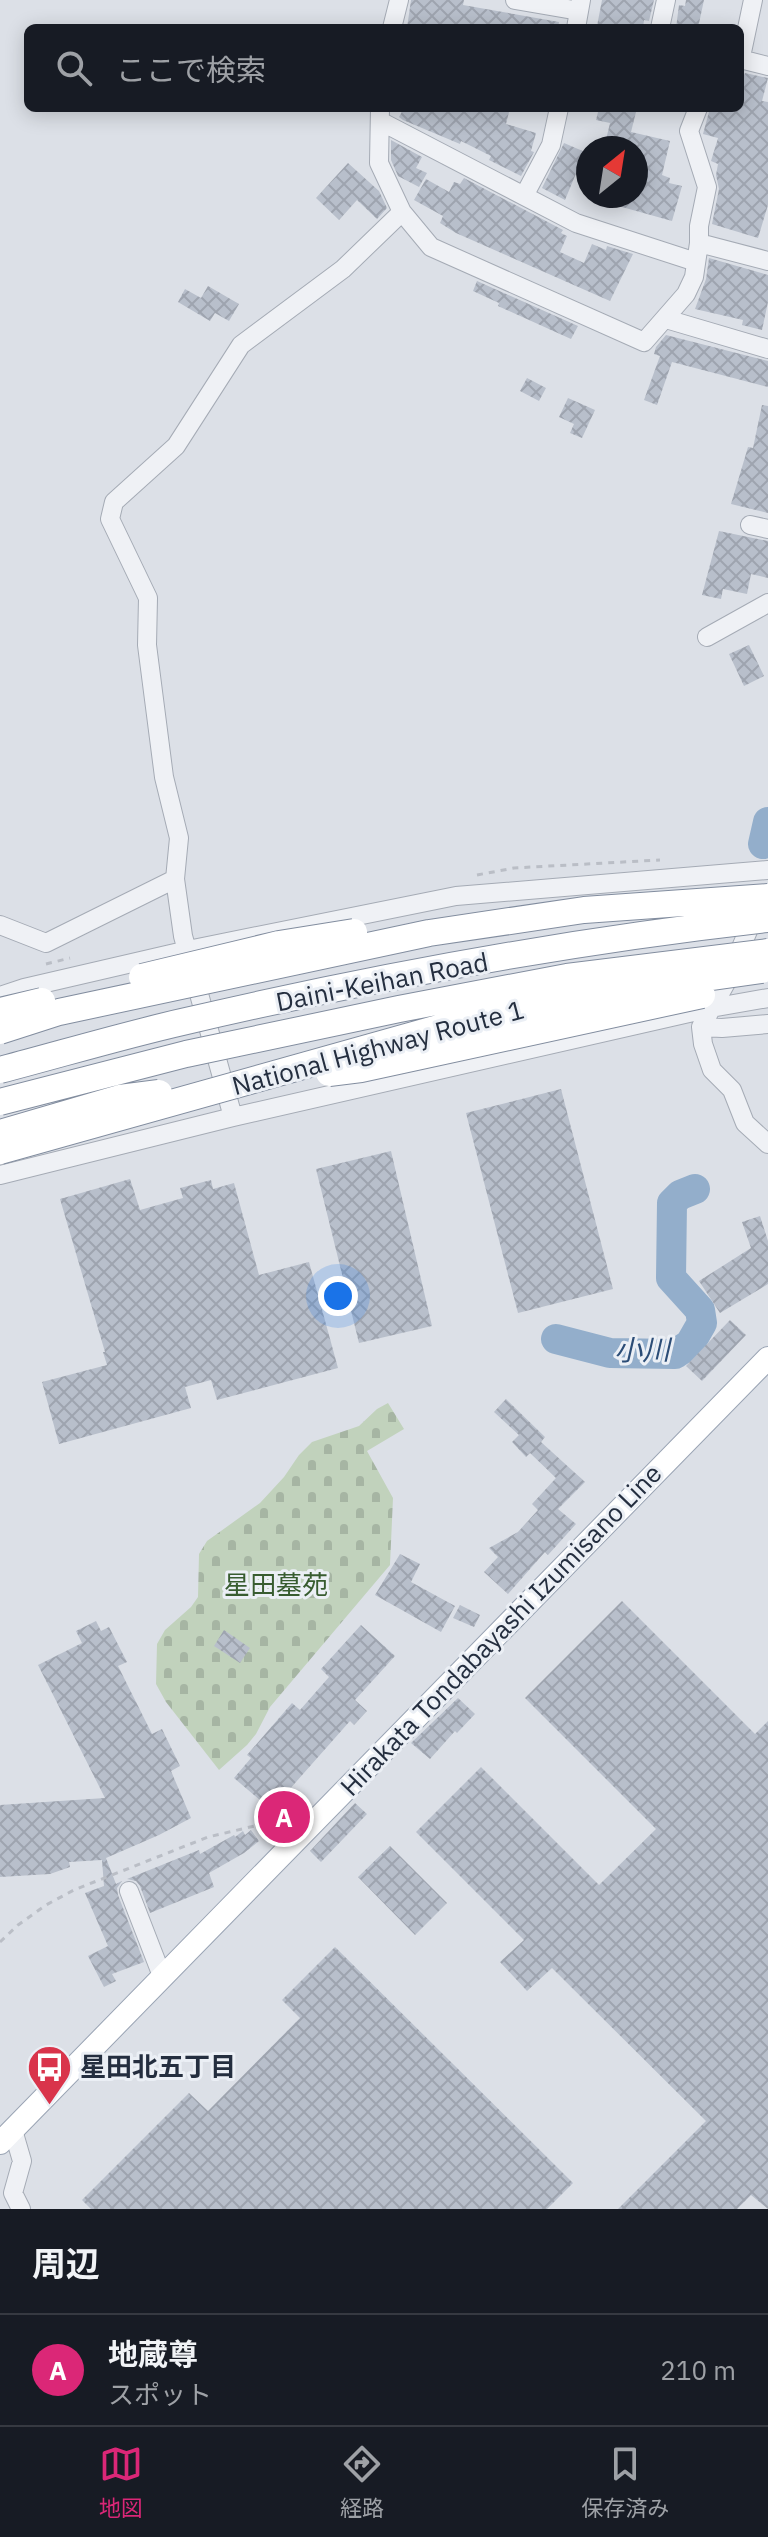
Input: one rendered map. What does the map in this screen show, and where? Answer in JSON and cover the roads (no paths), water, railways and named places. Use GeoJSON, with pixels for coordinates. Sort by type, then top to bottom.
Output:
{"type":"FeatureCollection","features":[{"type":"Feature","properties":{"kind":"highway"},"geometry":{"type":"LineString","coordinates":[[0,1031],[59,1012],[429,933],[584,910],[768,897]]}},
{"type":"Feature","properties":{"kind":"highway"},"geometry":{"type":"LineString","coordinates":[[0,1011],[279,944],[514,908],[584,910]]}},
{"type":"Feature","properties":{"kind":"highway","name":"Daini-Keihan Road"},"geometry":{"type":"LineString","coordinates":[[0,1070],[182,1022],[393,978],[560,947],[768,919]]}},
{"type":"Feature","properties":{"kind":"highway"},"geometry":{"type":"LineString","coordinates":[[0,1133],[120,1098],[361,1069],[702,995],[765,961]]}},
{"type":"Feature","properties":{"kind":"highway","name":"Daini-Keihan Road"},"geometry":{"type":"LineString","coordinates":[[0,1102],[186,1054],[567,977],[765,961]]}},
{"type":"Feature","properties":{"kind":"highway","name":"National Highway Route 1"},"geometry":{"type":"LineString","coordinates":[[0,1151],[474,1018],[765,961]]}},
{"type":"Feature","properties":{"kind":"main road","name":"Hirakata Tondabayashi Izumisano Line"},"geometry":{"type":"LineString","coordinates":[[6,2136],[768,1358]]}},
{"type":"Feature","properties":{"kind":"street"},"geometry":{"type":"LineString","coordinates":[[393,24],[399,0]]}},
{"type":"Feature","properties":{"kind":"street"},"geometry":{"type":"LineString","coordinates":[[515,0],[579,13]]}},
{"type":"Feature","properties":{"kind":"street"},"geometry":{"type":"LineString","coordinates":[[661,24],[666,0]]}},
{"type":"Feature","properties":{"kind":"street"},"geometry":{"type":"LineString","coordinates":[[744,44],[753,0]]}},
{"type":"Feature","properties":{"kind":"street"},"geometry":{"type":"LineString","coordinates":[[747,31],[768,21]]}},
{"type":"Feature","properties":{"kind":"street"},"geometry":{"type":"LineString","coordinates":[[744,59],[768,66]]}},
{"type":"Feature","properties":{"kind":"street"},"geometry":{"type":"LineString","coordinates":[[524,196],[551,145],[558,112]]}},
{"type":"Feature","properties":{"kind":"street"},"geometry":{"type":"LineString","coordinates":[[696,112],[689,131],[707,187],[696,262],[686,294],[644,342],[431,247],[402,212],[379,163],[380,114],[576,223],[696,262]]}},
{"type":"Feature","properties":{"kind":"street"},"geometry":{"type":"LineString","coordinates":[[233,1117],[183,936],[175,879],[179,838],[164,777],[147,645],[148,598],[110,519],[114,502],[176,446],[241,345],[343,269],[402,212]]}},
{"type":"Feature","properties":{"kind":"street"},"geometry":{"type":"LineString","coordinates":[[699,243],[768,261]]}},
{"type":"Feature","properties":{"kind":"street"},"geometry":{"type":"LineString","coordinates":[[666,319],[768,349]]}},
{"type":"Feature","properties":{"kind":"street"},"geometry":{"type":"LineString","coordinates":[[707,637],[768,603]]}},
{"type":"Feature","properties":{"kind":"street"},"geometry":{"type":"LineString","coordinates":[[0,996],[188,950],[456,896],[768,870]]}},
{"type":"Feature","properties":{"kind":"street"},"geometry":{"type":"LineString","coordinates":[[0,925],[46,943],[175,879]]}},
{"type":"Feature","properties":{"kind":"street"},"geometry":{"type":"LineString","coordinates":[[768,882],[727,981],[701,1027],[712,1070],[732,1090],[745,1123],[768,1144]]}},
{"type":"Feature","properties":{"kind":"street"},"geometry":{"type":"LineString","coordinates":[[0,1175],[233,1117],[711,1008],[768,998]]}},
{"type":"Feature","properties":{"kind":"street"},"geometry":{"type":"LineString","coordinates":[[701,1027],[768,1024]]}},
{"type":"Feature","properties":{"kind":"street"},"geometry":{"type":"LineString","coordinates":[[129,1891],[162,1976]]}},
{"type":"Feature","properties":{"kind":"street"},"geometry":{"type":"LineString","coordinates":[[6,2136],[22,2161],[13,2193],[21,2209]]}},
{"type":"Feature","properties":{"kind":"waterway","name":"小川"},"geometry":{"type":"LineString","coordinates":[[763,844],[768,822]]}},
{"type":"Feature","properties":{"kind":"waterway","name":"小川"},"geometry":{"type":"LineString","coordinates":[[556,1339],[610,1353],[675,1354],[690,1344],[702,1323],[700,1310],[671,1278],[672,1203],[680,1195],[695,1189]]}},
{"type":"Feature","properties":{"kind":"place","name":"地蔵尊"},"geometry":{"type":"Point","coordinates":[284,1817]}},
{"type":"Feature","properties":{"kind":"place","name":"星田北五丁目"},"geometry":{"type":"Point","coordinates":[49,2106]}},
{"type":"Feature","properties":{"kind":"park label","name":"星田墓苑"},"geometry":{"type":"Point","coordinates":[276,1585]}}]}
